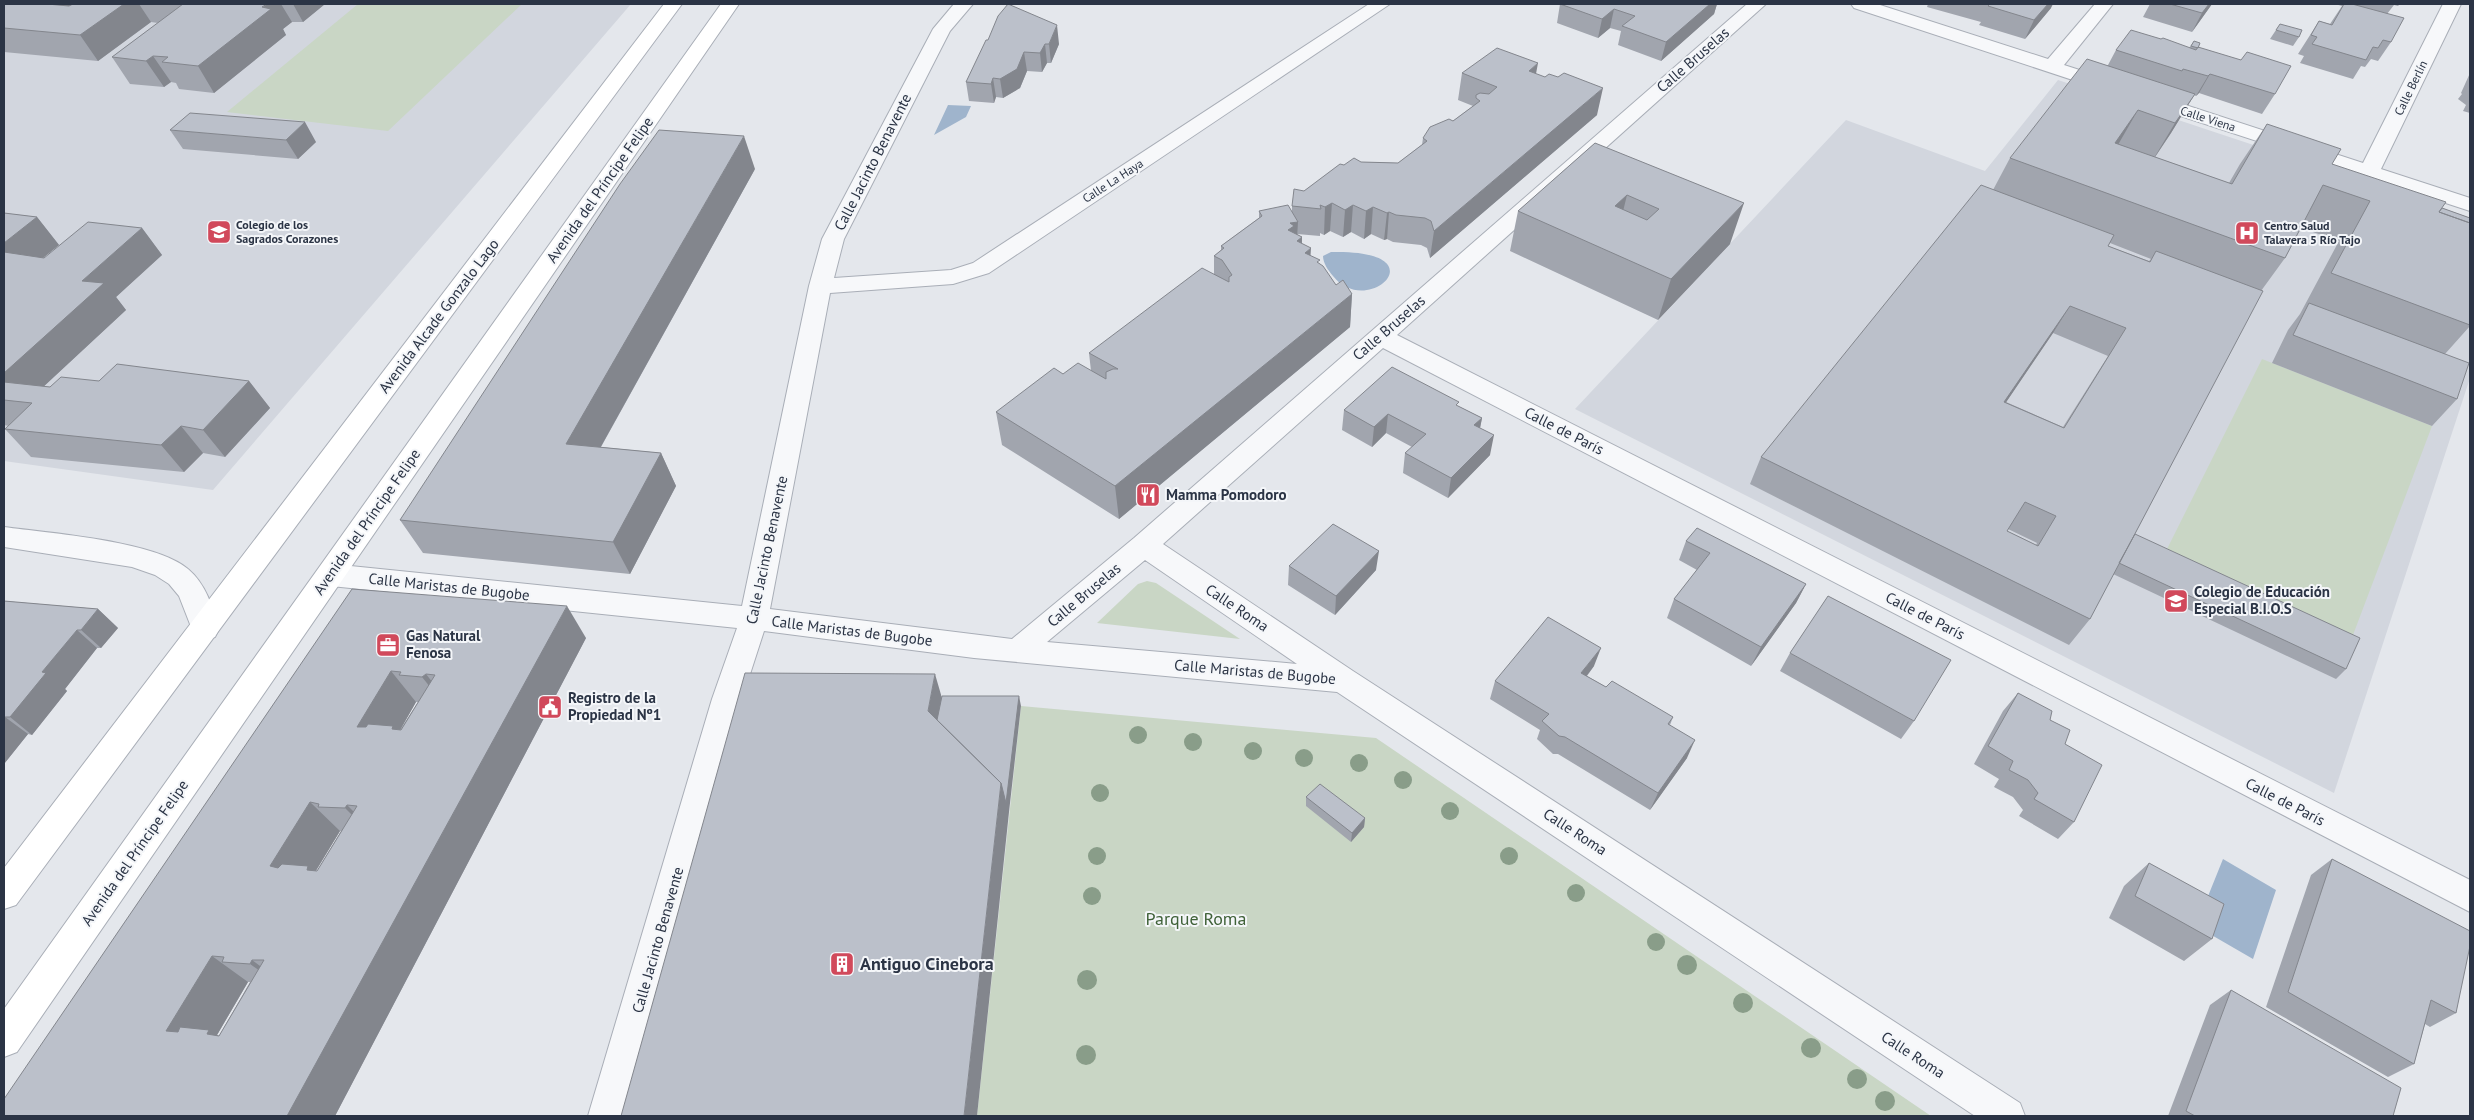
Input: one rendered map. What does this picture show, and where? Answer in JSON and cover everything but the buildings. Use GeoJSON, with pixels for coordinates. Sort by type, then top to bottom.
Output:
{"type":"FeatureCollection","features":[{"type":"Feature","properties":{"kind":"street","name":"Avenida Alcade Gonzalo Lago"},"geometry":{"type":"LineString","coordinates":[[205,629],[673,4]]}},
{"type":"Feature","properties":{"kind":"street","name":"Avenida del Príncipe Felipe"},"geometry":{"type":"LineString","coordinates":[[4,1039],[730,4]]}},
{"type":"Feature","properties":{"kind":"street","name":"Calle Jacinto Benavente"},"geometry":{"type":"LineString","coordinates":[[606,1116],[727,699],[754,618],[820,286],[833,239],[942,29],[964,4]]}},
{"type":"Feature","properties":{"kind":"street","name":"Calle La Haya"},"geometry":{"type":"LineString","coordinates":[[820,286],[953,277],[981,268],[1381,4]]}},
{"type":"Feature","properties":{"kind":"street","name":"Calle Bruselas"},"geometry":{"type":"LineString","coordinates":[[1018,650],[1144,546],[1379,336],[1757,4]]}},
{"type":"Feature","properties":{"kind":"street","name":"Calle Viena"},"geometry":{"type":"LineString","coordinates":[[1860,4],[2470,205]]}},
{"type":"Feature","properties":{"kind":"street"},"geometry":{"type":"LineString","coordinates":[[2052,67],[2104,4]]}},
{"type":"Feature","properties":{"kind":"street","name":"Calle Berlín"},"geometry":{"type":"LineString","coordinates":[[2369,172],[2452,4]]}},
{"type":"Feature","properties":{"kind":"street","name":"Calle de París"},"geometry":{"type":"LineString","coordinates":[[1379,336],[2470,897]]}},
{"type":"Feature","properties":{"kind":"street"},"geometry":{"type":"LineString","coordinates":[[4,537],[147,558],[171,571],[190,588],[201,607],[205,629],[4,894]]}},
{"type":"Feature","properties":{"kind":"street","name":"Calle Roma"},"geometry":{"type":"LineString","coordinates":[[1144,546],[1343,680],[2007,1116]]}},
{"type":"Feature","properties":{"kind":"street","name":"Calle Maristas de Bugobe"},"geometry":{"type":"LineString","coordinates":[[331,575],[754,618],[809,627],[1018,650],[1343,680]]}},
{"type":"Feature","properties":{"kind":"shaded area","name":"Colegio de los Sagrados Corazones"},"geometry":{"type":"Polygon","coordinates":[[[4,4],[631,4],[213,490],[4,461],[4,4]]]}},
{"type":"Feature","properties":{"kind":"shaded area","name":"Colegio de Educación Especial B.I.O.S"},"geometry":{"type":"Polygon","coordinates":[[[2058,80],[2422,201],[2470,242],[2470,378],[2334,793],[1575,409],[1846,120],[1985,171],[2058,80]]]}},
{"type":"Feature","properties":{"kind":"green space"},"geometry":{"type":"Polygon","coordinates":[[[358,4],[522,4],[388,131],[227,112],[358,4]]]}},
{"type":"Feature","properties":{"kind":"green space"},"geometry":{"type":"Polygon","coordinates":[[[2262,359],[2432,426],[2353,635],[2167,549],[2262,359]]]}},
{"type":"Feature","properties":{"kind":"green space"},"geometry":{"type":"Polygon","coordinates":[[[1147,581],[1156,583],[1240,639],[1097,623],[1138,584],[1147,581]]]}},
{"type":"Feature","properties":{"kind":"green space","name":"Parque Roma"},"geometry":{"type":"Polygon","coordinates":[[[1021,706],[1376,738],[1931,1116],[977,1116],[1021,706]]]}},
{"type":"Feature","properties":{"kind":"water"},"geometry":{"type":"Polygon","coordinates":[[[948,105],[971,106],[966,117],[934,135],[948,105]]]}},
{"type":"Feature","properties":{"kind":"water"},"geometry":{"type":"Polygon","coordinates":[[[1331,252],[1365,254],[1383,261],[1390,270],[1387,279],[1377,287],[1363,290],[1347,287],[1333,276],[1325,264],[1323,256],[1331,252]]]}},
{"type":"Feature","properties":{"kind":"water"},"geometry":{"type":"Polygon","coordinates":[[[2223,859],[2276,890],[2253,959],[2196,926],[2223,859]]]}},
{"type":"Feature","properties":{"kind":"place","name":"Colegio de los Sagrados Corazones"},"geometry":{"type":"Point","coordinates":[219,232]}},
{"type":"Feature","properties":{"kind":"place","name":"Centro Salud Talavera 5 Río Tajo"},"geometry":{"type":"Point","coordinates":[2247,233]}},
{"type":"Feature","properties":{"kind":"place","name":"Mamma Pomodoro"},"geometry":{"type":"Point","coordinates":[1148,495]}},
{"type":"Feature","properties":{"kind":"place","name":"Colegio de Educación Especial B.I.O.S"},"geometry":{"type":"Point","coordinates":[2176,601]}},
{"type":"Feature","properties":{"kind":"place","name":"Gas Natural Fenosa"},"geometry":{"type":"Point","coordinates":[388,645]}},
{"type":"Feature","properties":{"kind":"place","name":"Registro de la Propiedad Nº1"},"geometry":{"type":"Point","coordinates":[550,707]}},
{"type":"Feature","properties":{"kind":"place","name":"Antiguo Cinebora"},"geometry":{"type":"Point","coordinates":[842,964]}}]}
